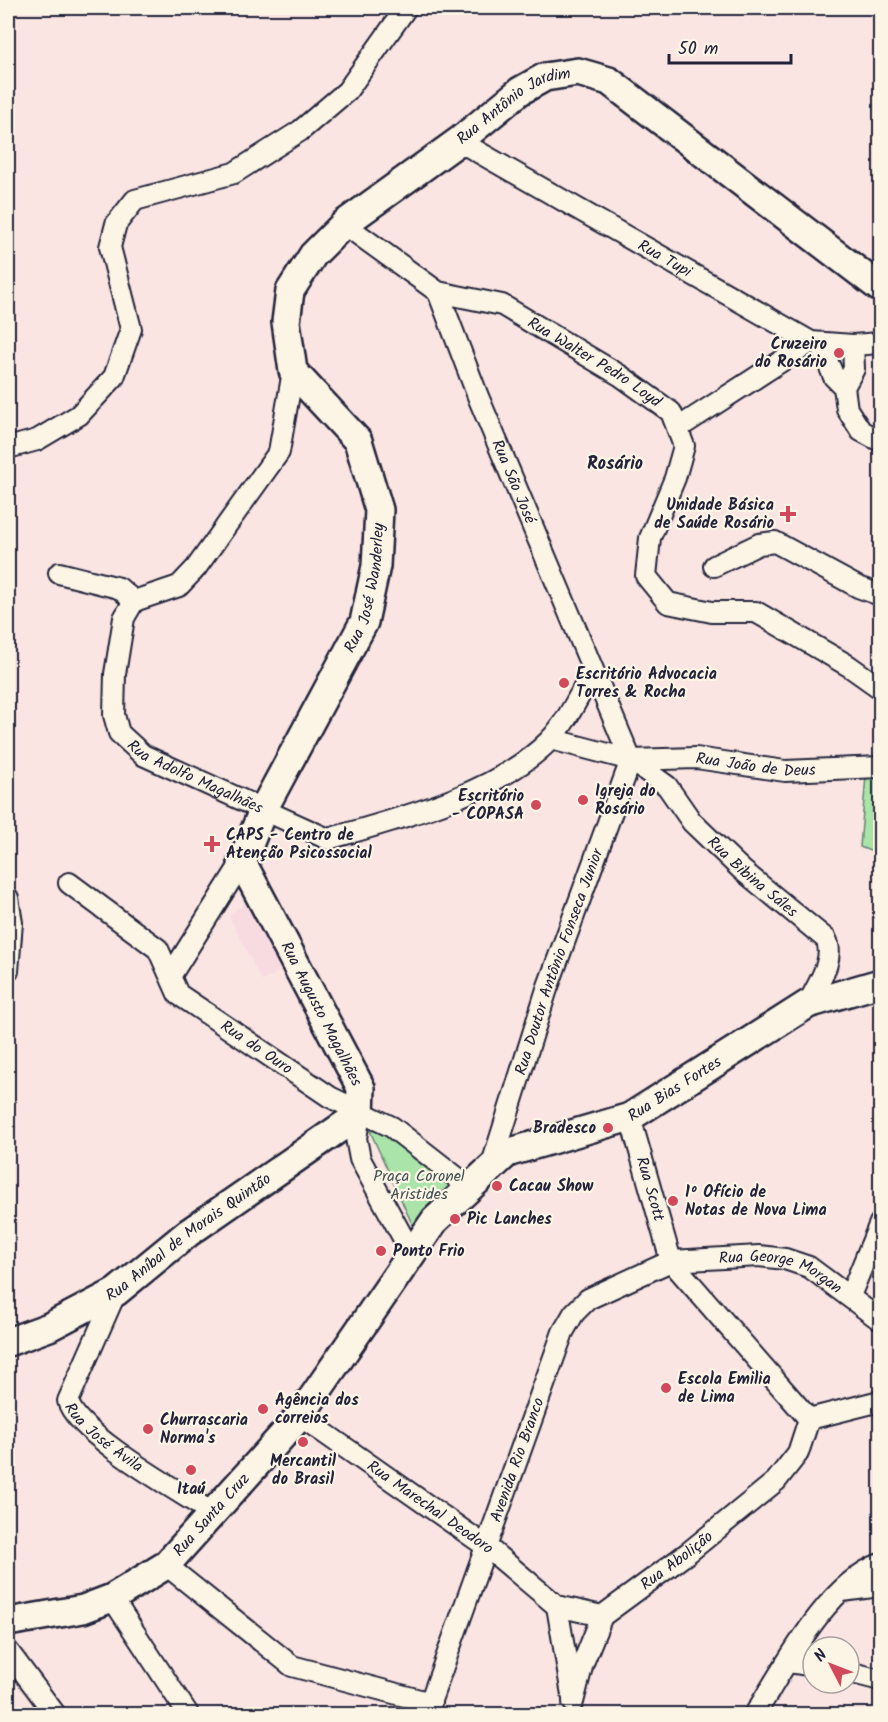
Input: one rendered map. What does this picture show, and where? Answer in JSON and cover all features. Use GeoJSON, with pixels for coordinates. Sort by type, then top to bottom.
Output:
{"type":"FeatureCollection","features":[{"type":"Feature","properties":{"kind":"street"},"geometry":{"type":"LineString","coordinates":[[8,448],[37,440],[79,415],[114,377],[131,329],[110,247],[116,224],[135,200],[234,173],[300,131],[347,91],[406,8]]}},
{"type":"Feature","properties":{"kind":"street","name":"Rua Antônio Jardim"},"geometry":{"type":"LineString","coordinates":[[293,371],[286,322],[290,291],[313,255],[352,230],[467,145],[520,91],[545,77],[578,72],[609,81],[880,288]]}},
{"type":"Feature","properties":{"kind":"street","name":"Rua Tupi"},"geometry":{"type":"LineString","coordinates":[[467,145],[815,343],[853,345],[880,343]]}},
{"type":"Feature","properties":{"kind":"street"},"geometry":{"type":"LineString","coordinates":[[352,230],[438,292]]}},
{"type":"Feature","properties":{"kind":"street","name":"Rua Walter Pedro Loyd"},"geometry":{"type":"LineString","coordinates":[[438,292],[502,305],[621,376],[671,412],[678,428]]}},
{"type":"Feature","properties":{"kind":"street","name":"Rua São José"},"geometry":{"type":"LineString","coordinates":[[438,292],[478,399],[631,760]]}},
{"type":"Feature","properties":{"kind":"street"},"geometry":{"type":"LineString","coordinates":[[844,387],[834,377],[815,343],[678,428],[684,446],[675,478],[650,538],[646,576],[668,603],[712,612],[756,612],[849,666],[880,688]]}},
{"type":"Feature","properties":{"kind":"street"},"geometry":{"type":"LineString","coordinates":[[853,345],[854,369],[844,387],[847,409],[861,430],[880,441]]}},
{"type":"Feature","properties":{"kind":"street"},"geometry":{"type":"LineString","coordinates":[[59,573],[119,588],[134,601],[178,586],[196,568],[279,452],[293,371]]}},
{"type":"Feature","properties":{"kind":"street","name":"Rua José Wanderley"},"geometry":{"type":"LineString","coordinates":[[263,810],[364,622],[376,566],[379,510],[358,441],[293,371]]}},
{"type":"Feature","properties":{"kind":"street"},"geometry":{"type":"LineString","coordinates":[[714,566],[759,544],[776,542],[858,587],[880,595]]}},
{"type":"Feature","properties":{"kind":"street","name":"Rua Adolfo Magalhães"},"geometry":{"type":"LineString","coordinates":[[134,601],[124,618],[115,674],[114,715],[119,733],[143,755],[328,839],[389,822],[466,792],[524,762],[551,739],[594,671]]}},
{"type":"Feature","properties":{"kind":"street"},"geometry":{"type":"LineString","coordinates":[[551,739],[631,760]]}},
{"type":"Feature","properties":{"kind":"street","name":"Rua João de Deus"},"geometry":{"type":"LineString","coordinates":[[631,760],[696,758],[785,771],[880,767]]}},
{"type":"Feature","properties":{"kind":"street","name":"Rua Bibina Sáles"},"geometry":{"type":"LineString","coordinates":[[631,760],[667,786],[692,822],[742,870],[826,939],[831,948],[829,958],[808,1004]]}},
{"type":"Feature","properties":{"kind":"street","name":"Rua Doutor Antônio Fonseca Junior"},"geometry":{"type":"LineString","coordinates":[[492,1164],[547,989],[631,760]]}},
{"type":"Feature","properties":{"kind":"street"},"geometry":{"type":"LineString","coordinates":[[171,975],[242,862],[263,810]]}},
{"type":"Feature","properties":{"kind":"street","name":"Rua Augusto Magalhães"},"geometry":{"type":"LineString","coordinates":[[242,862],[361,1088],[356,1138],[360,1159],[412,1254]]}},
{"type":"Feature","properties":{"kind":"street","name":"Rua do Ouro"},"geometry":{"type":"LineString","coordinates":[[69,883],[158,949],[178,994],[330,1097],[360,1114],[392,1127],[469,1187]]}},
{"type":"Feature","properties":{"kind":"street"},"geometry":{"type":"LineString","coordinates":[[8,898],[12,923],[8,971]]}},
{"type":"Feature","properties":{"kind":"street","name":"Rua Bias Fortes"},"geometry":{"type":"LineString","coordinates":[[469,1187],[492,1164],[507,1153],[630,1117],[808,1004],[880,983]]}},
{"type":"Feature","properties":{"kind":"street","name":"Rua Aníbal de Morais Quintão"},"geometry":{"type":"LineString","coordinates":[[8,1342],[49,1327],[116,1292],[188,1233],[360,1114]]}},
{"type":"Feature","properties":{"kind":"street","name":"Rua Scott"},"geometry":{"type":"LineString","coordinates":[[630,1117],[671,1260]]}},
{"type":"Feature","properties":{"kind":"street","name":"Rua Santa Cruz"},"geometry":{"type":"LineString","coordinates":[[8,1622],[83,1609],[112,1598],[166,1565],[300,1416],[435,1220],[469,1187]]}},
{"type":"Feature","properties":{"kind":"street"},"geometry":{"type":"LineString","coordinates":[[850,1296],[880,1222]]}},
{"type":"Feature","properties":{"kind":"street","name":"Rua George Morgan"},"geometry":{"type":"LineString","coordinates":[[671,1260],[759,1256],[785,1259],[809,1268],[880,1320]]}},
{"type":"Feature","properties":{"kind":"street"},"geometry":{"type":"LineString","coordinates":[[671,1260],[809,1419],[880,1401]]}},
{"type":"Feature","properties":{"kind":"street","name":"Avenida Rio Branco"},"geometry":{"type":"LineString","coordinates":[[429,1709],[563,1332],[574,1312],[588,1299],[671,1260]]}},
{"type":"Feature","properties":{"kind":"street","name":"Rua José Ávila"},"geometry":{"type":"LineString","coordinates":[[116,1292],[68,1401],[71,1412],[113,1449],[214,1514]]}},
{"type":"Feature","properties":{"kind":"street","name":"Rua Marechal Deodoro"},"geometry":{"type":"LineString","coordinates":[[300,1416],[487,1547],[557,1606],[602,1617]]}},
{"type":"Feature","properties":{"kind":"street","name":"Rua Abolição"},"geometry":{"type":"LineString","coordinates":[[602,1617],[689,1552],[776,1481],[798,1453],[809,1419]]}},
{"type":"Feature","properties":{"kind":"street"},"geometry":{"type":"LineString","coordinates":[[755,1714],[788,1662],[839,1592],[880,1564]]}},
{"type":"Feature","properties":{"kind":"street"},"geometry":{"type":"LineString","coordinates":[[166,1565],[292,1666],[429,1709]]}},
{"type":"Feature","properties":{"kind":"street"},"geometry":{"type":"LineString","coordinates":[[839,1592],[880,1586]]}},
{"type":"Feature","properties":{"kind":"street"},"geometry":{"type":"LineString","coordinates":[[112,1598],[188,1714]]}},
{"type":"Feature","properties":{"kind":"street"},"geometry":{"type":"LineString","coordinates":[[557,1606],[574,1708]]}},
{"type":"Feature","properties":{"kind":"street"},"geometry":{"type":"LineString","coordinates":[[574,1708],[583,1664],[602,1617]]}},
{"type":"Feature","properties":{"kind":"street"},"geometry":{"type":"LineString","coordinates":[[8,1651],[55,1714]]}},
{"type":"Feature","properties":{"kind":"street"},"geometry":{"type":"LineString","coordinates":[[788,1662],[801,1664]]}},
{"type":"Feature","properties":{"kind":"street"},"geometry":{"type":"LineString","coordinates":[[861,1675],[880,1680]]}},
{"type":"Feature","properties":{"kind":"shaded area"},"geometry":{"type":"Polygon","coordinates":[[[246,902],[286,968],[262,981],[229,916],[246,902]]]}},
{"type":"Feature","properties":{"kind":"green space"},"geometry":{"type":"Polygon","coordinates":[[[866,776],[880,778],[880,855],[860,847],[866,776]]]}},
{"type":"Feature","properties":{"kind":"green space","name":"Praça Coronel Aristides"},"geometry":{"type":"Polygon","coordinates":[[[380,1130],[453,1182],[413,1226],[370,1131],[380,1130]]]}},
{"type":"Feature","properties":{"kind":"place","name":"Cruzeiro do Rosário"},"geometry":{"type":"Point","coordinates":[839,353]}},
{"type":"Feature","properties":{"kind":"place","name":"Unidade Básica de Saúde Rosário"},"geometry":{"type":"Point","coordinates":[788,514]}},
{"type":"Feature","properties":{"kind":"place","name":"Escritório Advocacia Torres & Rocha"},"geometry":{"type":"Point","coordinates":[564,683]}},
{"type":"Feature","properties":{"kind":"place","name":"Igreja do Rosário"},"geometry":{"type":"Point","coordinates":[583,800]}},
{"type":"Feature","properties":{"kind":"place","name":"Escritório - COPASA"},"geometry":{"type":"Point","coordinates":[536,805]}},
{"type":"Feature","properties":{"kind":"place","name":"CAPS - Centro de Atenção Psicossocial"},"geometry":{"type":"Point","coordinates":[212,844]}},
{"type":"Feature","properties":{"kind":"place","name":"Bradesco"},"geometry":{"type":"Point","coordinates":[608,1128]}},
{"type":"Feature","properties":{"kind":"place","name":"Cacau Show"},"geometry":{"type":"Point","coordinates":[497,1186]}},
{"type":"Feature","properties":{"kind":"place","name":"1º Ofício de Notas de Nova Lima"},"geometry":{"type":"Point","coordinates":[673,1201]}},
{"type":"Feature","properties":{"kind":"place","name":"Pic Lanches"},"geometry":{"type":"Point","coordinates":[455,1219]}},
{"type":"Feature","properties":{"kind":"place","name":"Ponto Frio"},"geometry":{"type":"Point","coordinates":[381,1251]}},
{"type":"Feature","properties":{"kind":"place","name":"Escola Emilia de Lima"},"geometry":{"type":"Point","coordinates":[666,1388]}},
{"type":"Feature","properties":{"kind":"place","name":"Agência dos correios"},"geometry":{"type":"Point","coordinates":[263,1409]}},
{"type":"Feature","properties":{"kind":"place","name":"Churrascaria Norma's"},"geometry":{"type":"Point","coordinates":[148,1429]}},
{"type":"Feature","properties":{"kind":"place","name":"Mercantil do Brasil"},"geometry":{"type":"Point","coordinates":[303,1442]}},
{"type":"Feature","properties":{"kind":"place","name":"Itaú"},"geometry":{"type":"Point","coordinates":[191,1470]}},
{"type":"Feature","properties":{"kind":"district","name":"Rosário"},"geometry":{"type":"Point","coordinates":[615,464]}}]}
